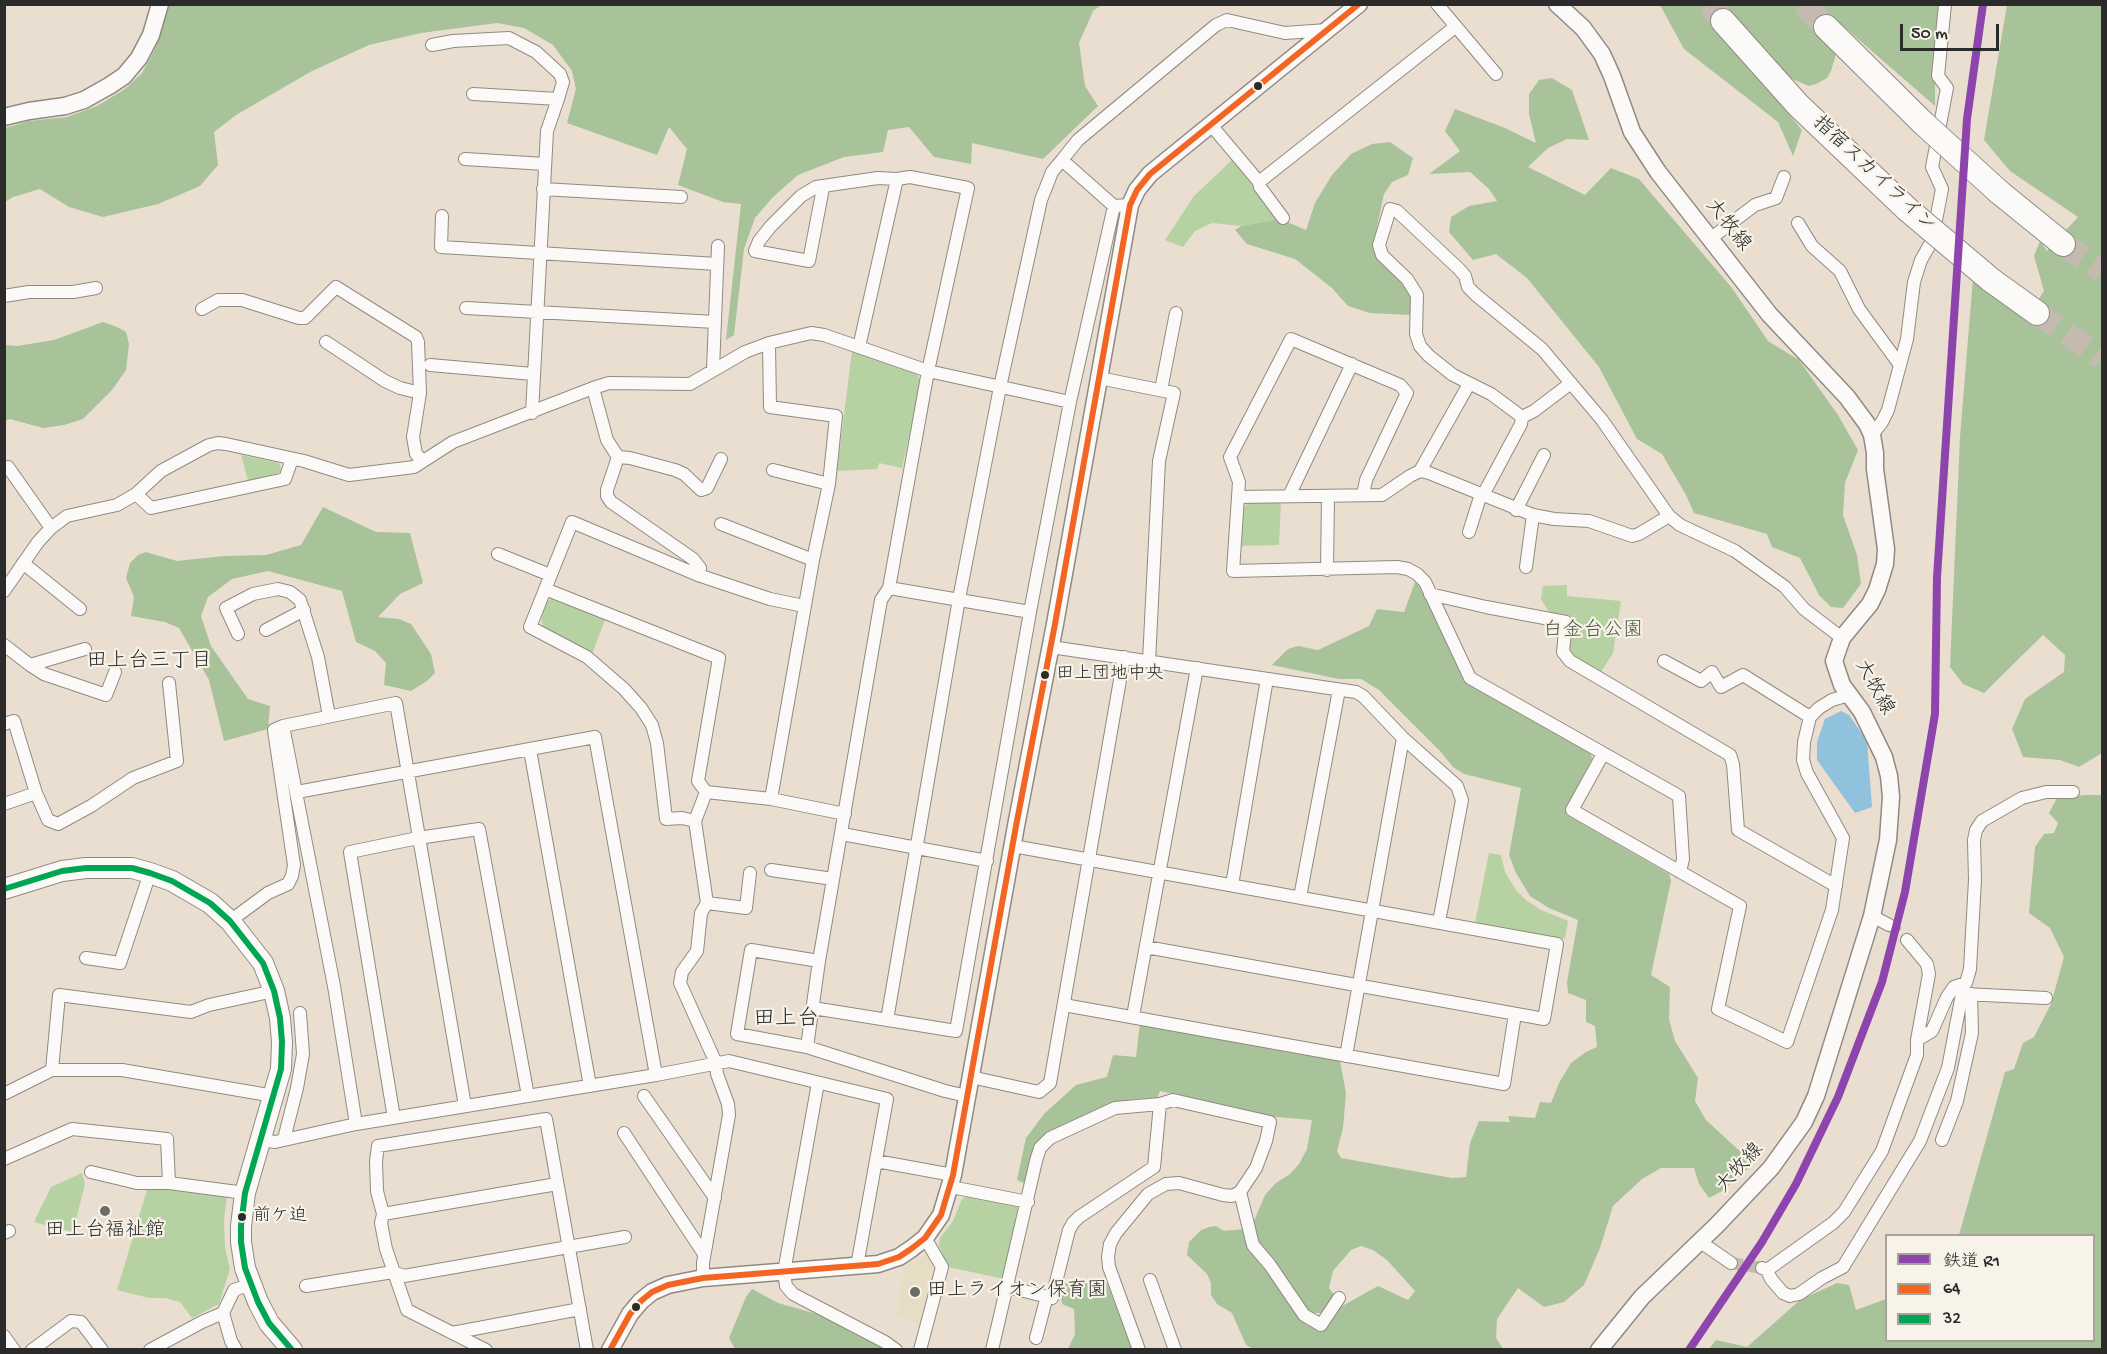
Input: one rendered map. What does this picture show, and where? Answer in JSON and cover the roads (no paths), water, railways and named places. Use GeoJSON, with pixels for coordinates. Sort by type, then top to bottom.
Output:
{"type":"FeatureCollection","features":[{"type":"Feature","properties":{"kind":"highway","name":"指宿スカイライン"},"geometry":{"type":"LineString","coordinates":[[1723,21],[1798,105],[1908,209],[1991,280],[2037,314]]}},
{"type":"Feature","properties":{"kind":"highway"},"geometry":{"type":"LineString","coordinates":[[1826,27],[1922,122],[1999,192],[2063,244]]}},
{"type":"Feature","properties":{"kind":"main road"},"geometry":{"type":"LineString","coordinates":[[4,889],[62,871],[86,868],[132,868],[150,873],[172,880],[193,891],[230,921],[263,963],[274,991],[282,1042],[281,1069],[245,1193],[241,1242],[245,1268],[269,1323],[292,1350]]}},
{"type":"Feature","properties":{"kind":"street"},"geometry":{"type":"LineString","coordinates":[[4,117],[65,106],[84,100],[124,76],[139,58],[151,35],[160,4]]}},
{"type":"Feature","properties":{"kind":"street"},"geometry":{"type":"LineString","coordinates":[[813,1008],[956,1031],[1030,612],[1070,402],[1122,206],[1150,174],[1359,4]]}},
{"type":"Feature","properties":{"kind":"street"},"geometry":{"type":"LineString","coordinates":[[1437,4],[1496,74]]}},
{"type":"Feature","properties":{"kind":"street","name":"大牧線"},"geometry":{"type":"LineString","coordinates":[[1557,4],[1583,27],[1598,48],[1612,76],[1632,132],[1645,154],[1783,332],[1859,411],[1872,435],[1886,549],[1882,579],[1870,604],[1842,638],[1834,660],[1837,674],[1862,712],[1884,757],[1889,776],[1891,817],[1872,916],[1819,1086],[1804,1122],[1771,1168],[1642,1297],[1599,1350]]}},
{"type":"Feature","properties":{"kind":"street"},"geometry":{"type":"LineString","coordinates":[[1872,435],[1888,410],[1907,339],[1914,282],[1932,241],[1942,189],[1932,167],[1947,88],[1938,76],[1945,4]]}},
{"type":"Feature","properties":{"kind":"street"},"geometry":{"type":"LineString","coordinates":[[887,1020],[959,599],[1000,387],[1041,200],[1052,172],[1078,140],[1216,25],[1227,20],[1285,33],[1327,30]]}},
{"type":"Feature","properties":{"kind":"street"},"geometry":{"type":"LineString","coordinates":[[1259,182],[1455,27]]}},
{"type":"Feature","properties":{"kind":"street"},"geometry":{"type":"LineString","coordinates":[[432,45],[453,41],[509,38],[536,52],[560,74],[563,82],[547,131],[532,412]]}},
{"type":"Feature","properties":{"kind":"street"},"geometry":{"type":"LineString","coordinates":[[473,94],[558,99]]}},
{"type":"Feature","properties":{"kind":"street"},"geometry":{"type":"LineString","coordinates":[[1211,125],[1259,182],[1260,187],[1283,218]]}},
{"type":"Feature","properties":{"kind":"street"},"geometry":{"type":"LineString","coordinates":[[465,159],[545,164]]}},
{"type":"Feature","properties":{"kind":"street"},"geometry":{"type":"LineString","coordinates":[[1062,159],[1122,206]]}},
{"type":"Feature","properties":{"kind":"street"},"geometry":{"type":"LineString","coordinates":[[807,1047],[819,961],[881,600],[889,588],[928,371],[968,188],[910,177],[840,182],[823,188],[816,187],[801,196],[771,226],[759,241],[755,251],[809,261],[823,188]]}},
{"type":"Feature","properties":{"kind":"street"},"geometry":{"type":"LineString","coordinates":[[1710,239],[1755,205],[1776,198],[1784,177]]}},
{"type":"Feature","properties":{"kind":"street"},"geometry":{"type":"LineString","coordinates":[[859,347],[897,179]]}},
{"type":"Feature","properties":{"kind":"street"},"geometry":{"type":"LineString","coordinates":[[543,189],[681,197]]}},
{"type":"Feature","properties":{"kind":"street"},"geometry":{"type":"LineString","coordinates":[[610,1350],[623,1324],[641,1301],[652,1292],[668,1285],[703,1278],[878,1264],[898,1257],[925,1238],[941,1215],[952,1181],[1051,647],[1099,378],[1122,206]]}},
{"type":"Feature","properties":{"kind":"street"},"geometry":{"type":"LineString","coordinates":[[1522,417],[1491,394],[1469,384],[1429,356],[1420,346],[1416,334],[1417,295],[1407,279],[1382,255],[1379,245],[1390,209],[1397,211],[1459,268],[1465,276],[1468,287],[1476,295],[1542,349],[1630,458],[1669,516],[1680,525],[1735,551],[1785,587],[1804,609],[1842,638]]}},
{"type":"Feature","properties":{"kind":"street"},"geometry":{"type":"LineString","coordinates":[[442,216],[441,247],[717,264]]}},
{"type":"Feature","properties":{"kind":"street"},"geometry":{"type":"LineString","coordinates":[[1798,223],[1812,246],[1840,271],[1859,309],[1900,365]]}},
{"type":"Feature","properties":{"kind":"street"},"geometry":{"type":"LineString","coordinates":[[713,369],[718,246]]}},
{"type":"Feature","properties":{"kind":"street"},"geometry":{"type":"LineString","coordinates":[[202,309],[218,300],[242,300],[305,318],[336,287],[416,337],[420,393],[413,437],[416,454],[423,461]]}},
{"type":"Feature","properties":{"kind":"street"},"geometry":{"type":"LineString","coordinates":[[4,296],[29,292],[73,292],[96,288]]}},
{"type":"Feature","properties":{"kind":"street"},"geometry":{"type":"LineString","coordinates":[[466,308],[714,322]]}},
{"type":"Feature","properties":{"kind":"street"},"geometry":{"type":"LineString","coordinates":[[1161,390],[1176,313]]}},
{"type":"Feature","properties":{"kind":"street"},"geometry":{"type":"LineString","coordinates":[[4,591],[38,542],[51,528],[68,516],[117,506],[136,494],[161,471],[209,445],[218,443],[292,459],[349,475],[414,467],[453,442],[593,388],[609,383],[690,384],[745,352],[769,343],[811,333],[824,334],[928,371],[1070,402]]}},
{"type":"Feature","properties":{"kind":"street"},"geometry":{"type":"LineString","coordinates":[[1363,495],[1366,480],[1407,393],[1400,385],[1291,339],[1230,457],[1239,482],[1233,571],[1397,567],[1408,569],[1425,582],[1470,678],[1679,796],[1683,859],[1680,872]]}},
{"type":"Feature","properties":{"kind":"street"},"geometry":{"type":"LineString","coordinates":[[326,342],[385,381],[420,393]]}},
{"type":"Feature","properties":{"kind":"street"},"geometry":{"type":"LineString","coordinates":[[769,343],[770,407],[836,416],[829,483],[804,606],[771,799]]}},
{"type":"Feature","properties":{"kind":"street"},"geometry":{"type":"LineString","coordinates":[[1289,496],[1352,364]]}},
{"type":"Feature","properties":{"kind":"street"},"geometry":{"type":"LineString","coordinates":[[430,366],[533,374]]}},
{"type":"Feature","properties":{"kind":"street"},"geometry":{"type":"LineString","coordinates":[[1099,378],[1174,393],[1159,461],[1149,661]]}},
{"type":"Feature","properties":{"kind":"street"},"geometry":{"type":"LineString","coordinates":[[1522,417],[1534,411],[1571,383]]}},
{"type":"Feature","properties":{"kind":"street"},"geometry":{"type":"LineString","coordinates":[[1238,497],[1382,495],[1420,471],[1469,384]]}},
{"type":"Feature","properties":{"kind":"street"},"geometry":{"type":"LineString","coordinates":[[593,388],[608,440],[618,457],[607,496],[611,502],[693,559],[700,568],[698,575]]}},
{"type":"Feature","properties":{"kind":"street"},"geometry":{"type":"LineString","coordinates":[[1469,532],[1482,494],[1521,424],[1522,417]]}},
{"type":"Feature","properties":{"kind":"street"},"geometry":{"type":"LineString","coordinates":[[1516,510],[1544,454]]}},
{"type":"Feature","properties":{"kind":"street"},"geometry":{"type":"LineString","coordinates":[[618,457],[675,470],[684,474],[701,490],[707,488],[721,459]]}},
{"type":"Feature","properties":{"kind":"street"},"geometry":{"type":"LineString","coordinates":[[136,494],[152,508],[285,479],[292,459]]}},
{"type":"Feature","properties":{"kind":"street"},"geometry":{"type":"LineString","coordinates":[[8,467],[51,528]]}},
{"type":"Feature","properties":{"kind":"street"},"geometry":{"type":"LineString","coordinates":[[773,470],[829,483]]}},
{"type":"Feature","properties":{"kind":"street"},"geometry":{"type":"LineString","coordinates":[[1420,471],[1482,494],[1516,510],[1554,519],[1589,521],[1632,536],[1669,516]]}},
{"type":"Feature","properties":{"kind":"street"},"geometry":{"type":"LineString","coordinates":[[1327,570],[1328,496]]}},
{"type":"Feature","properties":{"kind":"street"},"geometry":{"type":"LineString","coordinates":[[1526,567],[1533,515]]}},
{"type":"Feature","properties":{"kind":"street"},"geometry":{"type":"LineString","coordinates":[[695,821],[682,818],[666,819],[657,743],[652,725],[641,708],[624,689],[587,657],[530,627],[572,522],[698,575],[770,599],[804,606]]}},
{"type":"Feature","properties":{"kind":"street"},"geometry":{"type":"LineString","coordinates":[[721,524],[813,560]]}},
{"type":"Feature","properties":{"kind":"street"},"geometry":{"type":"LineString","coordinates":[[498,554],[550,575]]}},
{"type":"Feature","properties":{"kind":"street"},"geometry":{"type":"LineString","coordinates":[[23,563],[80,609]]}},
{"type":"Feature","properties":{"kind":"street"},"geometry":{"type":"LineString","coordinates":[[889,588],[1030,612]]}},
{"type":"Feature","properties":{"kind":"street"},"geometry":{"type":"LineString","coordinates":[[238,634],[226,608],[254,594],[278,589],[290,592],[300,600],[318,657],[329,716]]}},
{"type":"Feature","properties":{"kind":"street"},"geometry":{"type":"LineString","coordinates":[[545,589],[719,658],[698,781],[706,792],[771,799],[845,814]]}},
{"type":"Feature","properties":{"kind":"street"},"geometry":{"type":"LineString","coordinates":[[1430,594],[1566,622],[1563,652],[1570,661],[1730,754],[1733,764],[1738,830],[1836,886]]}},
{"type":"Feature","properties":{"kind":"street"},"geometry":{"type":"LineString","coordinates":[[266,630],[303,610]]}},
{"type":"Feature","properties":{"kind":"street"},"geometry":{"type":"LineString","coordinates":[[4,645],[44,674],[106,695],[115,672]]}},
{"type":"Feature","properties":{"kind":"street"},"geometry":{"type":"LineString","coordinates":[[1051,647],[1356,692],[1363,696],[1403,738],[1457,786],[1462,800],[1439,922]]}},
{"type":"Feature","properties":{"kind":"street"},"geometry":{"type":"LineString","coordinates":[[30,665],[86,649]]}},
{"type":"Feature","properties":{"kind":"street"},"geometry":{"type":"LineString","coordinates":[[971,1077],[1039,1092],[1050,1083],[1124,657]]}},
{"type":"Feature","properties":{"kind":"street"},"geometry":{"type":"LineString","coordinates":[[1664,662],[1701,681],[1712,672],[1721,687],[1743,675],[1810,717]]}},
{"type":"Feature","properties":{"kind":"street"},"geometry":{"type":"LineString","coordinates":[[1133,1016],[1197,668]]}},
{"type":"Feature","properties":{"kind":"street"},"geometry":{"type":"LineString","coordinates":[[1232,885],[1267,679]]}},
{"type":"Feature","properties":{"kind":"street"},"geometry":{"type":"LineString","coordinates":[[4,724],[14,722],[36,793],[48,820],[58,824],[91,806],[133,778],[177,761],[169,683]]}},
{"type":"Feature","properties":{"kind":"street"},"geometry":{"type":"LineString","coordinates":[[1300,897],[1339,690]]}},
{"type":"Feature","properties":{"kind":"street"},"geometry":{"type":"LineString","coordinates":[[1603,754],[1572,810],[1740,906],[1718,1009],[1787,1042],[1832,910],[1843,838],[1818,796],[1803,760],[1804,742],[1810,717],[1818,708],[1832,699],[1849,695]]}},
{"type":"Feature","properties":{"kind":"street"},"geometry":{"type":"LineString","coordinates":[[230,921],[268,893],[288,884],[292,876],[294,866],[274,730],[329,716],[396,704],[465,1106]]}},
{"type":"Feature","properties":{"kind":"street"},"geometry":{"type":"LineString","coordinates":[[283,726],[334,986],[356,1124]]}},
{"type":"Feature","properties":{"kind":"street"},"geometry":{"type":"LineString","coordinates":[[297,792],[595,737],[656,1075]]}},
{"type":"Feature","properties":{"kind":"street"},"geometry":{"type":"LineString","coordinates":[[1346,1056],[1403,738]]}},
{"type":"Feature","properties":{"kind":"street"},"geometry":{"type":"LineString","coordinates":[[530,750],[590,1086]]}},
{"type":"Feature","properties":{"kind":"street"},"geometry":{"type":"LineString","coordinates":[[703,1278],[704,1254],[729,1115],[716,1063],[680,983],[682,972],[697,951],[701,913],[707,903],[695,821],[706,792]]}},
{"type":"Feature","properties":{"kind":"street"},"geometry":{"type":"LineString","coordinates":[[1907,940],[1924,959],[1929,974],[1917,1040],[1917,1055],[1882,1151],[1845,1212],[1833,1223],[1765,1269],[1783,1293],[1790,1296],[1799,1294],[1843,1267],[1920,1140],[1948,1068],[1970,969],[1976,830],[1982,820],[2022,798],[2046,792],[2073,792]]}},
{"type":"Feature","properties":{"kind":"street"},"geometry":{"type":"LineString","coordinates":[[4,804],[36,793]]}},
{"type":"Feature","properties":{"kind":"street"},"geometry":{"type":"LineString","coordinates":[[394,1118],[350,852],[418,838],[479,829],[528,1096]]}},
{"type":"Feature","properties":{"kind":"street"},"geometry":{"type":"LineString","coordinates":[[842,834],[987,861]]}},
{"type":"Feature","properties":{"kind":"street"},"geometry":{"type":"LineString","coordinates":[[1013,846],[1557,944],[1544,1019],[1146,947]]}},
{"type":"Feature","properties":{"kind":"street"},"geometry":{"type":"LineString","coordinates":[[771,870],[833,879]]}},
{"type":"Feature","properties":{"kind":"street"},"geometry":{"type":"LineString","coordinates":[[86,958],[120,963],[150,873]]}},
{"type":"Feature","properties":{"kind":"street"},"geometry":{"type":"LineString","coordinates":[[707,903],[746,908],[750,873]]}},
{"type":"Feature","properties":{"kind":"street"},"geometry":{"type":"LineString","coordinates":[[1872,916],[1889,925]]}},
{"type":"Feature","properties":{"kind":"street"},"geometry":{"type":"LineString","coordinates":[[819,961],[751,950],[737,1034],[807,1047],[967,1096]]}},
{"type":"Feature","properties":{"kind":"street"},"geometry":{"type":"LineString","coordinates":[[1917,1040],[1932,1031],[1954,987],[2046,998]]}},
{"type":"Feature","properties":{"kind":"street"},"geometry":{"type":"LineString","coordinates":[[1942,1140],[1957,1101],[1972,1033],[1966,990]]}},
{"type":"Feature","properties":{"kind":"street"},"geometry":{"type":"LineString","coordinates":[[52,1070],[59,995],[191,1012],[209,1005],[274,991]]}},
{"type":"Feature","properties":{"kind":"street"},"geometry":{"type":"LineString","coordinates":[[1064,1005],[1504,1084],[1515,1014]]}},
{"type":"Feature","properties":{"kind":"street"},"geometry":{"type":"LineString","coordinates":[[284,1139],[303,1054],[300,1013]]}},
{"type":"Feature","properties":{"kind":"street"},"geometry":{"type":"LineString","coordinates":[[261,1140],[275,1142],[356,1124],[729,1061],[887,1099],[857,1266]]}},
{"type":"Feature","properties":{"kind":"street"},"geometry":{"type":"LineString","coordinates":[[4,1094],[52,1070],[122,1070],[274,1096]]}},
{"type":"Feature","properties":{"kind":"street"},"geometry":{"type":"LineString","coordinates":[[818,1083],[784,1272],[786,1286],[793,1294],[896,1350]]}},
{"type":"Feature","properties":{"kind":"street"},"geometry":{"type":"LineString","coordinates":[[645,1096],[715,1198]]}},
{"type":"Feature","properties":{"kind":"street"},"geometry":{"type":"LineString","coordinates":[[992,1350],[1040,1148],[1050,1138],[1115,1108],[1160,1104],[1173,1100],[1270,1122],[1256,1168],[1240,1192],[1232,1196],[1223,1196],[1179,1183],[1166,1184],[1148,1194],[1116,1233],[1110,1244],[1109,1267],[1139,1350]]}},
{"type":"Feature","properties":{"kind":"street"},"geometry":{"type":"LineString","coordinates":[[1008,1287],[1052,1298],[1069,1230],[1073,1223],[1154,1167],[1160,1104]]}},
{"type":"Feature","properties":{"kind":"street"},"geometry":{"type":"LineString","coordinates":[[486,1350],[407,1310],[393,1272],[381,1223],[383,1214],[377,1191],[378,1146],[546,1119],[587,1350]]}},
{"type":"Feature","properties":{"kind":"street"},"geometry":{"type":"LineString","coordinates":[[4,1158],[72,1129],[167,1139],[169,1183]]}},
{"type":"Feature","properties":{"kind":"street"},"geometry":{"type":"LineString","coordinates":[[624,1133],[704,1254]]}},
{"type":"Feature","properties":{"kind":"street"},"geometry":{"type":"LineString","coordinates":[[876,1161],[1028,1202]]}},
{"type":"Feature","properties":{"kind":"street"},"geometry":{"type":"LineString","coordinates":[[91,1172],[137,1184],[169,1183],[245,1193]]}},
{"type":"Feature","properties":{"kind":"street"},"geometry":{"type":"LineString","coordinates":[[383,1214],[557,1184]]}},
{"type":"Feature","properties":{"kind":"street"},"geometry":{"type":"LineString","coordinates":[[1240,1192],[1253,1245],[1270,1265],[1304,1315],[1321,1325],[1339,1298]]}},
{"type":"Feature","properties":{"kind":"street"},"geometry":{"type":"LineString","coordinates":[[306,1286],[393,1272],[404,1276],[625,1237]]}},
{"type":"Feature","properties":{"kind":"street"},"geometry":{"type":"LineString","coordinates":[[920,1350],[942,1267],[925,1238]]}},
{"type":"Feature","properties":{"kind":"street"},"geometry":{"type":"LineString","coordinates":[[1700,1241],[1731,1263]]}},
{"type":"Feature","properties":{"kind":"street"},"geometry":{"type":"LineString","coordinates":[[1150,1280],[1176,1350]]}},
{"type":"Feature","properties":{"kind":"street"},"geometry":{"type":"LineString","coordinates":[[236,1350],[226,1329],[223,1313],[234,1290],[251,1284]]}},
{"type":"Feature","properties":{"kind":"street"},"geometry":{"type":"LineString","coordinates":[[1036,1338],[1047,1296]]}},
{"type":"Feature","properties":{"kind":"street"},"geometry":{"type":"LineString","coordinates":[[452,1333],[580,1309]]}},
{"type":"Feature","properties":{"kind":"street"},"geometry":{"type":"LineString","coordinates":[[150,1350],[223,1313]]}},
{"type":"Feature","properties":{"kind":"street"},"geometry":{"type":"LineString","coordinates":[[32,1350],[71,1321],[81,1322],[102,1350]]}},
{"type":"Feature","properties":{"kind":"street"},"geometry":{"type":"LineString","coordinates":[[4,1336],[14,1350]]}},
{"type":"Feature","properties":{"kind":"water"},"geometry":{"type":"Polygon","coordinates":[[[1841,711],[1849,715],[1867,741],[1872,807],[1855,813],[1817,760],[1817,742],[1825,719],[1841,711]]]}},
{"type":"Feature","properties":{"kind":"tunnel"},"geometry":{"type":"LineString","coordinates":[[1709,4],[1723,21]]}},
{"type":"Feature","properties":{"kind":"tunnel"},"geometry":{"type":"LineString","coordinates":[[1803,4],[1826,27]]}},
{"type":"Feature","properties":{"kind":"tunnel"},"geometry":{"type":"LineString","coordinates":[[2063,244],[2102,271]]}},
{"type":"Feature","properties":{"kind":"tunnel"},"geometry":{"type":"LineString","coordinates":[[2037,313],[2102,358]]}},
{"type":"Feature","properties":{"kind":"tunnel"},"geometry":{"type":"LineString","coordinates":[[1889,925],[1907,940]]}},
{"type":"Feature","properties":{"kind":"tunnel"},"geometry":{"type":"LineString","coordinates":[[1731,1263],[1762,1268]]}},
{"type":"Feature","properties":{"kind":"rail line","name":"R1"},"geometry":{"type":"LineString","coordinates":[[1689,1350],[1762,1242],[1796,1184],[1838,1097],[1882,982],[1905,892],[1935,714],[1937,577],[1967,119],[1983,4]]}},
{"type":"Feature","properties":{"kind":"place","name":"田上団地中央"},"geometry":{"type":"Point","coordinates":[1045,675]}},
{"type":"Feature","properties":{"kind":"place","name":"田上台福祉館"},"geometry":{"type":"Point","coordinates":[105,1211]}},
{"type":"Feature","properties":{"kind":"place","name":"前ケ迫"},"geometry":{"type":"Point","coordinates":[242,1217]}},
{"type":"Feature","properties":{"kind":"place","name":"田上ライオン保育園"},"geometry":{"type":"Point","coordinates":[915,1292]}},
{"type":"Feature","properties":{"kind":"district","name":"田上台三丁目"},"geometry":{"type":"Point","coordinates":[149,663]}},
{"type":"Feature","properties":{"kind":"district","name":"田上台"},"geometry":{"type":"Point","coordinates":[786,1021]}},
{"type":"Feature","properties":{"kind":"park label","name":"白金台公園"},"geometry":{"type":"Point","coordinates":[1593,632]}}]}
